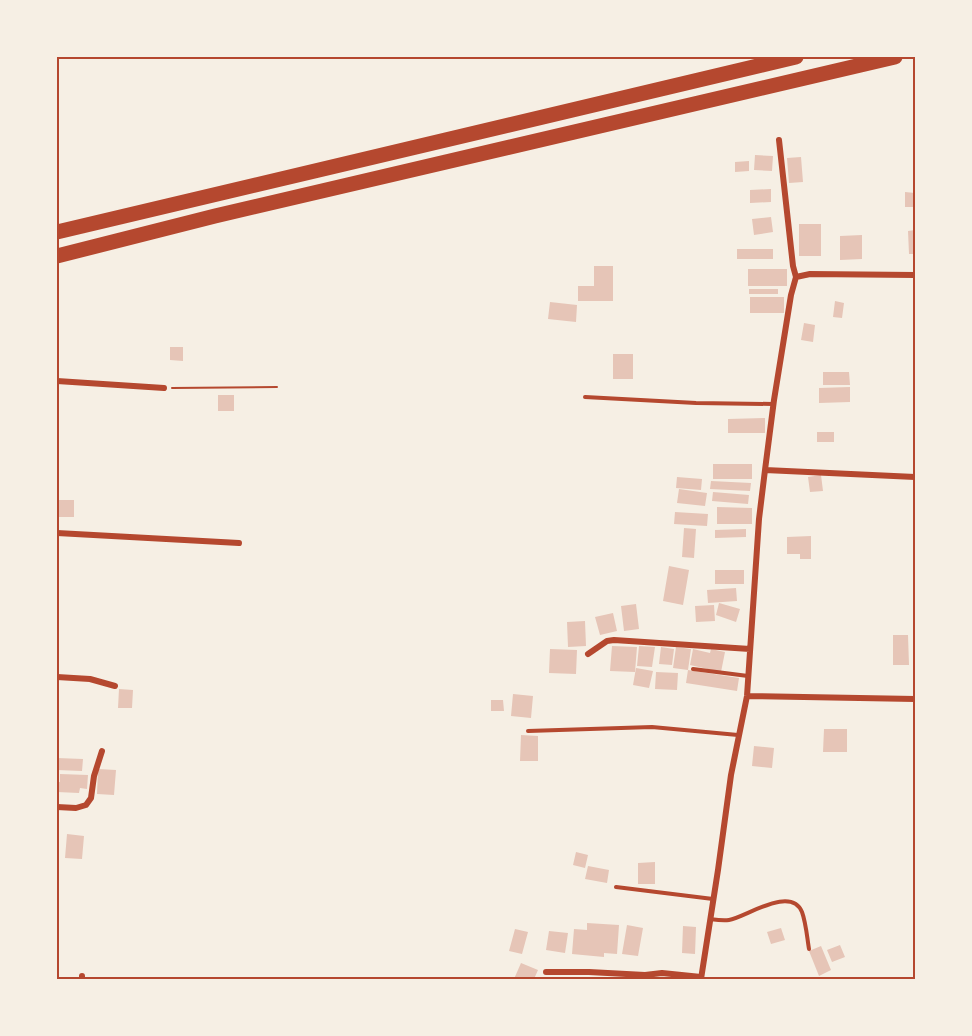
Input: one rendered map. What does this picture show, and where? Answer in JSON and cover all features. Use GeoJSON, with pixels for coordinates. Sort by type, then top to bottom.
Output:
{"type":"FeatureCollection","features":[{"type":"Feature","properties":{"kind":"highway"},"geometry":{"type":"LineString","coordinates":[[57,232],[796,57]]}},
{"type":"Feature","properties":{"kind":"highway"},"geometry":{"type":"LineString","coordinates":[[57,256],[215,216],[895,57]]}},
{"type":"Feature","properties":{"kind":"street"},"geometry":{"type":"LineString","coordinates":[[546,972],[645,975],[662,973],[701,978],[731,775],[747,696],[759,519],[774,404],[796,276],[779,140]]}},
{"type":"Feature","properties":{"kind":"street"},"geometry":{"type":"LineString","coordinates":[[796,276],[810,274],[915,275]]}},
{"type":"Feature","properties":{"kind":"street"},"geometry":{"type":"LineString","coordinates":[[57,381],[164,388]]}},
{"type":"Feature","properties":{"kind":"street"},"geometry":{"type":"LineString","coordinates":[[765,470],[915,477]]}},
{"type":"Feature","properties":{"kind":"street"},"geometry":{"type":"LineString","coordinates":[[57,533],[239,543]]}},
{"type":"Feature","properties":{"kind":"street"},"geometry":{"type":"LineString","coordinates":[[588,654],[614,640],[750,649]]}},
{"type":"Feature","properties":{"kind":"street"},"geometry":{"type":"LineString","coordinates":[[57,677],[90,679],[115,686]]}},
{"type":"Feature","properties":{"kind":"street"},"geometry":{"type":"LineString","coordinates":[[747,696],[915,699]]}},
{"type":"Feature","properties":{"kind":"street"},"geometry":{"type":"LineString","coordinates":[[57,807],[76,808],[86,805],[91,798],[94,776],[102,751]]}},
{"type":"Feature","properties":{"kind":"lane"},"geometry":{"type":"LineString","coordinates":[[585,397],[696,403],[774,404]]}},
{"type":"Feature","properties":{"kind":"lane"},"geometry":{"type":"LineString","coordinates":[[693,669],[748,676]]}},
{"type":"Feature","properties":{"kind":"lane"},"geometry":{"type":"LineString","coordinates":[[528,732],[652,727],[739,735]]}},
{"type":"Feature","properties":{"kind":"lane"},"geometry":{"type":"LineString","coordinates":[[616,887],[714,899]]}},
{"type":"Feature","properties":{"kind":"lane"},"geometry":{"type":"LineString","coordinates":[[710,919],[728,920],[772,903],[784,901],[792,903],[802,911],[809,949]]}},
{"type":"Feature","properties":{"kind":"path"},"geometry":{"type":"LineString","coordinates":[[164,388],[277,387]]}},
{"type":"Feature","properties":{"kind":"building"},"geometry":{"type":"Polygon","coordinates":[[[755,155],[773,156],[772,171],[754,170],[755,155]]]}},
{"type":"Feature","properties":{"kind":"building"},"geometry":{"type":"Polygon","coordinates":[[[801,157],[803,182],[789,183],[787,158],[801,157]]]}},
{"type":"Feature","properties":{"kind":"building"},"geometry":{"type":"Polygon","coordinates":[[[749,161],[749,171],[735,172],[735,162],[749,161]]]}},
{"type":"Feature","properties":{"kind":"building"},"geometry":{"type":"Polygon","coordinates":[[[771,189],[771,202],[750,203],[750,190],[771,189]]]}},
{"type":"Feature","properties":{"kind":"building"},"geometry":{"type":"Polygon","coordinates":[[[905,192],[915,193],[915,207],[905,207],[905,192]]]}},
{"type":"Feature","properties":{"kind":"building"},"geometry":{"type":"Polygon","coordinates":[[[771,217],[773,232],[754,235],[752,219],[771,217]]]}},
{"type":"Feature","properties":{"kind":"building"},"geometry":{"type":"Polygon","coordinates":[[[799,224],[821,224],[821,256],[799,256],[799,224]]]}},
{"type":"Feature","properties":{"kind":"building"},"geometry":{"type":"Polygon","coordinates":[[[915,230],[915,254],[909,254],[908,231],[915,230]]]}},
{"type":"Feature","properties":{"kind":"building"},"geometry":{"type":"Polygon","coordinates":[[[862,235],[862,259],[840,260],[840,236],[862,235]]]}},
{"type":"Feature","properties":{"kind":"building"},"geometry":{"type":"Polygon","coordinates":[[[737,249],[773,249],[773,259],[737,259],[737,249]]]}},
{"type":"Feature","properties":{"kind":"building"},"geometry":{"type":"Polygon","coordinates":[[[594,266],[613,266],[613,301],[578,301],[578,286],[594,286],[594,266]]]}},
{"type":"Feature","properties":{"kind":"building"},"geometry":{"type":"Polygon","coordinates":[[[748,269],[787,269],[787,286],[748,286],[748,269]]]}},
{"type":"Feature","properties":{"kind":"building"},"geometry":{"type":"Polygon","coordinates":[[[749,289],[778,289],[778,294],[749,294],[749,289]]]}},
{"type":"Feature","properties":{"kind":"building"},"geometry":{"type":"Polygon","coordinates":[[[750,297],[784,297],[784,313],[750,313],[750,297]]]}},
{"type":"Feature","properties":{"kind":"building"},"geometry":{"type":"Polygon","coordinates":[[[835,301],[844,303],[842,318],[833,317],[835,301]]]}},
{"type":"Feature","properties":{"kind":"building"},"geometry":{"type":"Polygon","coordinates":[[[550,302],[577,305],[576,322],[548,319],[550,302]]]}},
{"type":"Feature","properties":{"kind":"building"},"geometry":{"type":"Polygon","coordinates":[[[804,323],[815,325],[813,342],[801,340],[804,323]]]}},
{"type":"Feature","properties":{"kind":"building"},"geometry":{"type":"Polygon","coordinates":[[[170,347],[183,347],[183,361],[170,360],[170,347]]]}},
{"type":"Feature","properties":{"kind":"building"},"geometry":{"type":"Polygon","coordinates":[[[613,354],[633,354],[633,379],[613,379],[613,354]]]}},
{"type":"Feature","properties":{"kind":"building"},"geometry":{"type":"Polygon","coordinates":[[[823,372],[849,372],[850,385],[823,385],[823,372]]]}},
{"type":"Feature","properties":{"kind":"building"},"geometry":{"type":"Polygon","coordinates":[[[850,387],[850,402],[819,403],[819,388],[850,387]]]}},
{"type":"Feature","properties":{"kind":"building"},"geometry":{"type":"Polygon","coordinates":[[[218,395],[234,395],[234,411],[218,411],[218,395]]]}},
{"type":"Feature","properties":{"kind":"building"},"geometry":{"type":"Polygon","coordinates":[[[765,418],[765,433],[728,433],[728,419],[765,418]]]}},
{"type":"Feature","properties":{"kind":"building"},"geometry":{"type":"Polygon","coordinates":[[[817,432],[834,432],[834,442],[817,442],[817,432]]]}},
{"type":"Feature","properties":{"kind":"building"},"geometry":{"type":"Polygon","coordinates":[[[713,464],[752,464],[752,479],[713,479],[713,464]]]}},
{"type":"Feature","properties":{"kind":"building"},"geometry":{"type":"Polygon","coordinates":[[[821,475],[823,491],[810,492],[808,477],[821,475]]]}},
{"type":"Feature","properties":{"kind":"building"},"geometry":{"type":"Polygon","coordinates":[[[677,477],[702,479],[701,490],[676,488],[677,477]]]}},
{"type":"Feature","properties":{"kind":"building"},"geometry":{"type":"Polygon","coordinates":[[[711,481],[751,483],[750,491],[710,489],[711,481]]]}},
{"type":"Feature","properties":{"kind":"building"},"geometry":{"type":"Polygon","coordinates":[[[679,489],[707,493],[705,506],[677,503],[679,489]]]}},
{"type":"Feature","properties":{"kind":"building"},"geometry":{"type":"Polygon","coordinates":[[[713,492],[749,495],[748,504],[712,501],[713,492]]]}},
{"type":"Feature","properties":{"kind":"building"},"geometry":{"type":"Polygon","coordinates":[[[57,500],[74,500],[74,517],[57,517],[57,500]]]}},
{"type":"Feature","properties":{"kind":"building"},"geometry":{"type":"Polygon","coordinates":[[[717,507],[752,508],[752,524],[717,524],[717,507]]]}},
{"type":"Feature","properties":{"kind":"building"},"geometry":{"type":"Polygon","coordinates":[[[675,512],[708,514],[707,526],[674,524],[675,512]]]}},
{"type":"Feature","properties":{"kind":"building"},"geometry":{"type":"Polygon","coordinates":[[[684,528],[696,529],[694,558],[682,557],[684,528]]]}},
{"type":"Feature","properties":{"kind":"building"},"geometry":{"type":"Polygon","coordinates":[[[746,529],[746,537],[715,538],[715,530],[746,529]]]}},
{"type":"Feature","properties":{"kind":"building"},"geometry":{"type":"Polygon","coordinates":[[[811,536],[811,559],[800,559],[800,554],[787,554],[787,537],[811,536]]]}},
{"type":"Feature","properties":{"kind":"building"},"geometry":{"type":"Polygon","coordinates":[[[669,566],[689,570],[683,605],[663,601],[669,566]]]}},
{"type":"Feature","properties":{"kind":"building"},"geometry":{"type":"Polygon","coordinates":[[[715,570],[744,570],[744,584],[715,584],[715,570]]]}},
{"type":"Feature","properties":{"kind":"building"},"geometry":{"type":"Polygon","coordinates":[[[736,588],[737,601],[708,603],[707,590],[736,588]]]}},
{"type":"Feature","properties":{"kind":"building"},"geometry":{"type":"Polygon","coordinates":[[[719,603],[740,609],[736,622],[716,615],[719,603]]]}},
{"type":"Feature","properties":{"kind":"building"},"geometry":{"type":"Polygon","coordinates":[[[636,604],[639,629],[624,631],[621,606],[636,604]]]}},
{"type":"Feature","properties":{"kind":"building"},"geometry":{"type":"Polygon","coordinates":[[[714,605],[715,621],[696,622],[695,606],[714,605]]]}},
{"type":"Feature","properties":{"kind":"building"},"geometry":{"type":"Polygon","coordinates":[[[613,613],[617,631],[600,635],[595,617],[613,613]]]}},
{"type":"Feature","properties":{"kind":"building"},"geometry":{"type":"Polygon","coordinates":[[[585,621],[586,646],[568,647],[567,622],[585,621]]]}},
{"type":"Feature","properties":{"kind":"building"},"geometry":{"type":"Polygon","coordinates":[[[893,635],[908,635],[909,665],[893,665],[893,635]]]}},
{"type":"Feature","properties":{"kind":"building"},"geometry":{"type":"Polygon","coordinates":[[[612,646],[637,647],[635,672],[610,671],[612,646]]]}},
{"type":"Feature","properties":{"kind":"building"},"geometry":{"type":"Polygon","coordinates":[[[639,646],[655,647],[652,667],[637,666],[639,646]]]}},
{"type":"Feature","properties":{"kind":"building"},"geometry":{"type":"Polygon","coordinates":[[[661,647],[674,649],[672,665],[659,664],[661,647]]]}},
{"type":"Feature","properties":{"kind":"building"},"geometry":{"type":"Polygon","coordinates":[[[676,647],[691,649],[688,670],[673,668],[676,647]]]}},
{"type":"Feature","properties":{"kind":"building"},"geometry":{"type":"Polygon","coordinates":[[[550,649],[577,650],[576,674],[549,673],[550,649]]]}},
{"type":"Feature","properties":{"kind":"building"},"geometry":{"type":"Polygon","coordinates":[[[693,649],[710,653],[711,649],[725,652],[721,672],[690,665],[693,649]]]}},
{"type":"Feature","properties":{"kind":"building"},"geometry":{"type":"Polygon","coordinates":[[[636,668],[653,671],[649,688],[633,685],[636,668]]]}},
{"type":"Feature","properties":{"kind":"building"},"geometry":{"type":"Polygon","coordinates":[[[688,670],[739,678],[737,691],[686,683],[688,670]]]}},
{"type":"Feature","properties":{"kind":"building"},"geometry":{"type":"Polygon","coordinates":[[[656,672],[678,673],[677,690],[655,689],[656,672]]]}},
{"type":"Feature","properties":{"kind":"building"},"geometry":{"type":"Polygon","coordinates":[[[119,689],[133,690],[132,708],[118,708],[119,689]]]}},
{"type":"Feature","properties":{"kind":"building"},"geometry":{"type":"Polygon","coordinates":[[[513,694],[533,696],[531,718],[511,716],[513,694]]]}},
{"type":"Feature","properties":{"kind":"building"},"geometry":{"type":"Polygon","coordinates":[[[491,700],[503,700],[504,711],[491,711],[491,700]]]}},
{"type":"Feature","properties":{"kind":"building"},"geometry":{"type":"Polygon","coordinates":[[[824,729],[847,729],[847,752],[823,752],[824,729]]]}},
{"type":"Feature","properties":{"kind":"building"},"geometry":{"type":"Polygon","coordinates":[[[521,735],[538,736],[538,761],[520,761],[521,735]]]}},
{"type":"Feature","properties":{"kind":"building"},"geometry":{"type":"Polygon","coordinates":[[[754,746],[774,748],[772,768],[752,766],[754,746]]]}},
{"type":"Feature","properties":{"kind":"building"},"geometry":{"type":"Polygon","coordinates":[[[57,758],[83,759],[82,771],[57,770],[57,758]]]}},
{"type":"Feature","properties":{"kind":"building"},"geometry":{"type":"Polygon","coordinates":[[[98,769],[116,770],[114,795],[97,794],[98,769]]]}},
{"type":"Feature","properties":{"kind":"building"},"geometry":{"type":"Polygon","coordinates":[[[60,774],[88,775],[87,789],[80,788],[79,793],[57,792],[60,774]]]}},
{"type":"Feature","properties":{"kind":"building"},"geometry":{"type":"Polygon","coordinates":[[[67,834],[84,836],[82,859],[65,858],[67,834]]]}},
{"type":"Feature","properties":{"kind":"building"},"geometry":{"type":"Polygon","coordinates":[[[576,852],[588,855],[585,868],[573,865],[576,852]]]}},
{"type":"Feature","properties":{"kind":"building"},"geometry":{"type":"Polygon","coordinates":[[[655,862],[655,884],[638,884],[638,863],[655,862]]]}},
{"type":"Feature","properties":{"kind":"building"},"geometry":{"type":"Polygon","coordinates":[[[588,866],[609,870],[607,883],[585,879],[588,866]]]}},
{"type":"Feature","properties":{"kind":"building"},"geometry":{"type":"Polygon","coordinates":[[[587,923],[619,925],[617,954],[604,953],[604,957],[572,954],[574,929],[587,930],[587,923]]]}},
{"type":"Feature","properties":{"kind":"building"},"geometry":{"type":"Polygon","coordinates":[[[627,925],[643,928],[638,956],[622,954],[627,925]]]}},
{"type":"Feature","properties":{"kind":"building"},"geometry":{"type":"Polygon","coordinates":[[[683,926],[696,927],[695,954],[682,953],[683,926]]]}},
{"type":"Feature","properties":{"kind":"building"},"geometry":{"type":"Polygon","coordinates":[[[781,928],[785,940],[771,944],[767,932],[781,928]]]}},
{"type":"Feature","properties":{"kind":"building"},"geometry":{"type":"Polygon","coordinates":[[[515,929],[528,932],[522,954],[509,951],[515,929]]]}},
{"type":"Feature","properties":{"kind":"building"},"geometry":{"type":"Polygon","coordinates":[[[549,931],[568,933],[565,953],[546,950],[549,931]]]}},
{"type":"Feature","properties":{"kind":"building"},"geometry":{"type":"Polygon","coordinates":[[[840,945],[845,957],[832,962],[827,950],[840,945]]]}},
{"type":"Feature","properties":{"kind":"building"},"geometry":{"type":"Polygon","coordinates":[[[821,946],[831,970],[819,976],[809,951],[821,946]]]}},
{"type":"Feature","properties":{"kind":"building"},"geometry":{"type":"Polygon","coordinates":[[[521,963],[538,970],[534,979],[514,979],[521,963]]]}}]}
